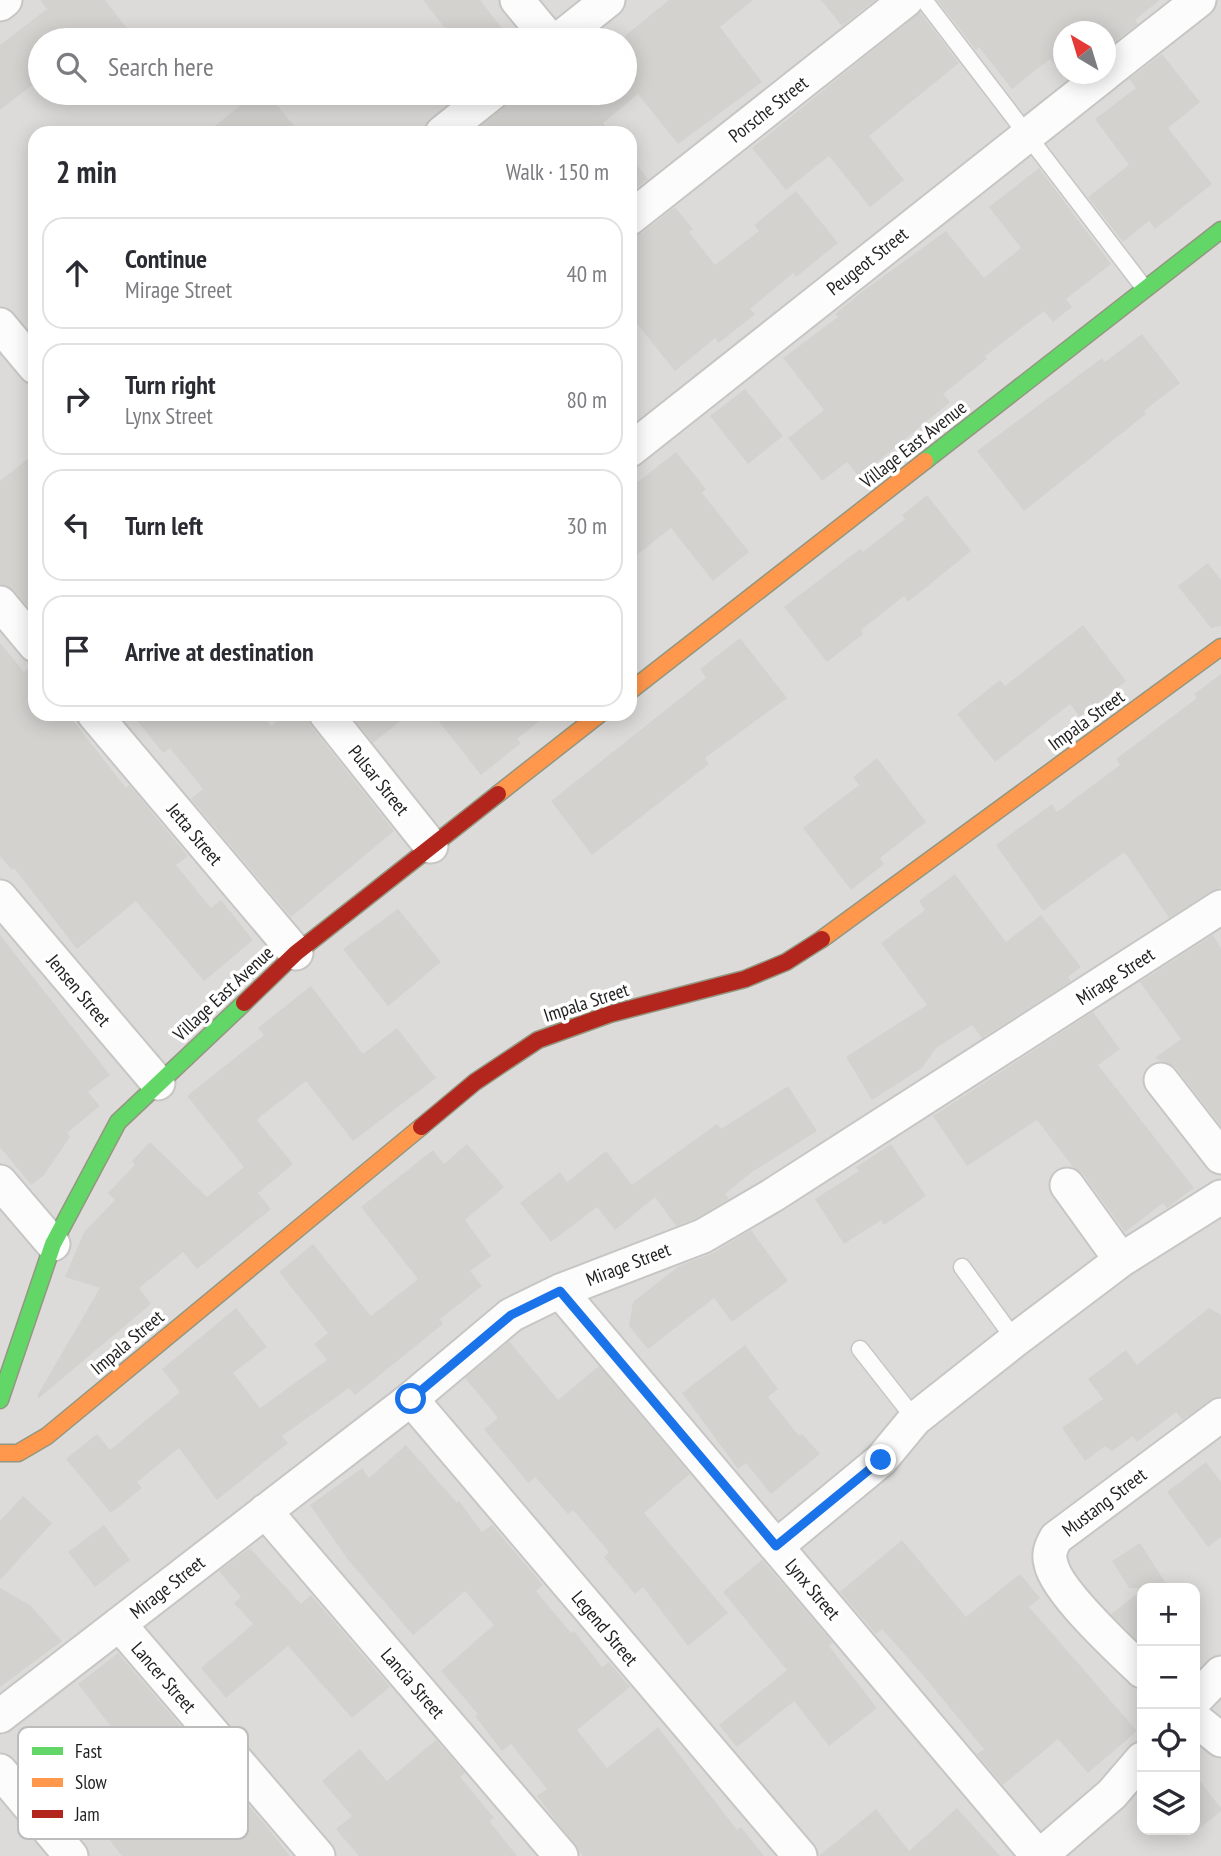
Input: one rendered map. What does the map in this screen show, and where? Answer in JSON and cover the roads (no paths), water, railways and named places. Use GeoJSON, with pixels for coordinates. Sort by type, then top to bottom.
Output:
{"type":"FeatureCollection","features":[{"type":"Feature","properties":{"kind":"street"},"geometry":{"type":"LineString","coordinates":[[0,4],[5,0]]}},
{"type":"Feature","properties":{"kind":"street"},"geometry":{"type":"LineString","coordinates":[[517,0],[540,28]]}},
{"type":"Feature","properties":{"kind":"street"},"geometry":{"type":"LineString","coordinates":[[573,28],[608,0]]}},
{"type":"Feature","properties":{"kind":"street","name":"Porsche Street"},"geometry":{"type":"LineString","coordinates":[[637,212],[906,0]]}},
{"type":"Feature","properties":{"kind":"street","name":"Peugeot Street"},"geometry":{"type":"LineString","coordinates":[[1116,64],[1199,0]]}},
{"type":"Feature","properties":{"kind":"street","name":"Peugeot Street"},"geometry":{"type":"LineString","coordinates":[[637,444],[1091,84]]}},
{"type":"Feature","properties":{"kind":"street"},"geometry":{"type":"LineString","coordinates":[[451,126],[477,105]]}},
{"type":"Feature","properties":{"kind":"street","name":"Village East Avenue"},"geometry":{"type":"LineString","coordinates":[[637,686],[1221,230]]}},
{"type":"Feature","properties":{"kind":"street"},"geometry":{"type":"LineString","coordinates":[[0,325],[28,359]]}},
{"type":"Feature","properties":{"kind":"street"},"geometry":{"type":"LineString","coordinates":[[0,603],[28,637]]}},
{"type":"Feature","properties":{"kind":"street","name":"Impala Street"},"geometry":{"type":"LineString","coordinates":[[0,1453],[18,1453],[47,1436],[475,1082],[538,1040],[610,1014],[746,979],[786,962],[844,924],[1221,647]]}},
{"type":"Feature","properties":{"kind":"street","name":"Jetta Street"},"geometry":{"type":"LineString","coordinates":[[100,721],[296,953]]}},
{"type":"Feature","properties":{"kind":"street","name":"Pulsar Street"},"geometry":{"type":"LineString","coordinates":[[332,721],[431,846]]}},
{"type":"Feature","properties":{"kind":"street","name":"Village East Avenue"},"geometry":{"type":"LineString","coordinates":[[0,1400],[53,1244],[118,1122],[296,953],[591,721]]}},
{"type":"Feature","properties":{"kind":"street","name":"Jensen Street"},"geometry":{"type":"LineString","coordinates":[[0,897],[158,1083]]}},
{"type":"Feature","properties":{"kind":"street","name":"Mirage Street"},"geometry":{"type":"LineString","coordinates":[[0,1716],[411,1399],[511,1315],[560,1291],[704,1236],[1221,907]]}},
{"type":"Feature","properties":{"kind":"street"},"geometry":{"type":"LineString","coordinates":[[1161,1080],[1221,1157]]}},
{"type":"Feature","properties":{"kind":"street"},"geometry":{"type":"LineString","coordinates":[[0,1182],[53,1244]]}},
{"type":"Feature","properties":{"kind":"street"},"geometry":{"type":"LineString","coordinates":[[1067,1185],[1121,1260]]}},
{"type":"Feature","properties":{"kind":"street"},"geometry":{"type":"LineString","coordinates":[[776,1546],[881,1460],[915,1419],[1015,1340],[1121,1260],[1221,1197]]}},
{"type":"Feature","properties":{"kind":"street","name":"Lynx Street"},"geometry":{"type":"LineString","coordinates":[[560,1291],[1039,1856]]}},
{"type":"Feature","properties":{"kind":"street","name":"Legend Street"},"geometry":{"type":"LineString","coordinates":[[411,1399],[800,1856]]}},
{"type":"Feature","properties":{"kind":"street","name":"Mustang Street"},"geometry":{"type":"LineString","coordinates":[[1137,1666],[1108,1638],[1056,1577],[1050,1549],[1056,1538],[1221,1415]]}},
{"type":"Feature","properties":{"kind":"street","name":"Lancia Street"},"geometry":{"type":"LineString","coordinates":[[265,1511],[561,1856]]}},
{"type":"Feature","properties":{"kind":"street","name":"Lancer Street"},"geometry":{"type":"LineString","coordinates":[[119,1625],[207,1727]]}},
{"type":"Feature","properties":{"kind":"street"},"geometry":{"type":"LineString","coordinates":[[1200,1694],[1221,1673]]}},
{"type":"Feature","properties":{"kind":"street"},"geometry":{"type":"LineString","coordinates":[[1200,1723],[1221,1740]]}},
{"type":"Feature","properties":{"kind":"street"},"geometry":{"type":"LineString","coordinates":[[1039,1856],[1112,1794],[1137,1765]]}},
{"type":"Feature","properties":{"kind":"street"},"geometry":{"type":"LineString","coordinates":[[0,1771],[18,1793]]}},
{"type":"Feature","properties":{"kind":"street","name":"Lancer Street"},"geometry":{"type":"LineString","coordinates":[[248,1775],[318,1856]]}},
{"type":"Feature","properties":{"kind":"street"},"geometry":{"type":"LineString","coordinates":[[57,1839],[71,1856]]}},
{"type":"Feature","properties":{"kind":"lane"},"geometry":{"type":"LineString","coordinates":[[924,0],[1145,289]]}},
{"type":"Feature","properties":{"kind":"lane"},"geometry":{"type":"LineString","coordinates":[[962,1267],[1015,1340]]}},
{"type":"Feature","properties":{"kind":"lane"},"geometry":{"type":"LineString","coordinates":[[860,1349],[915,1419]]}}]}
